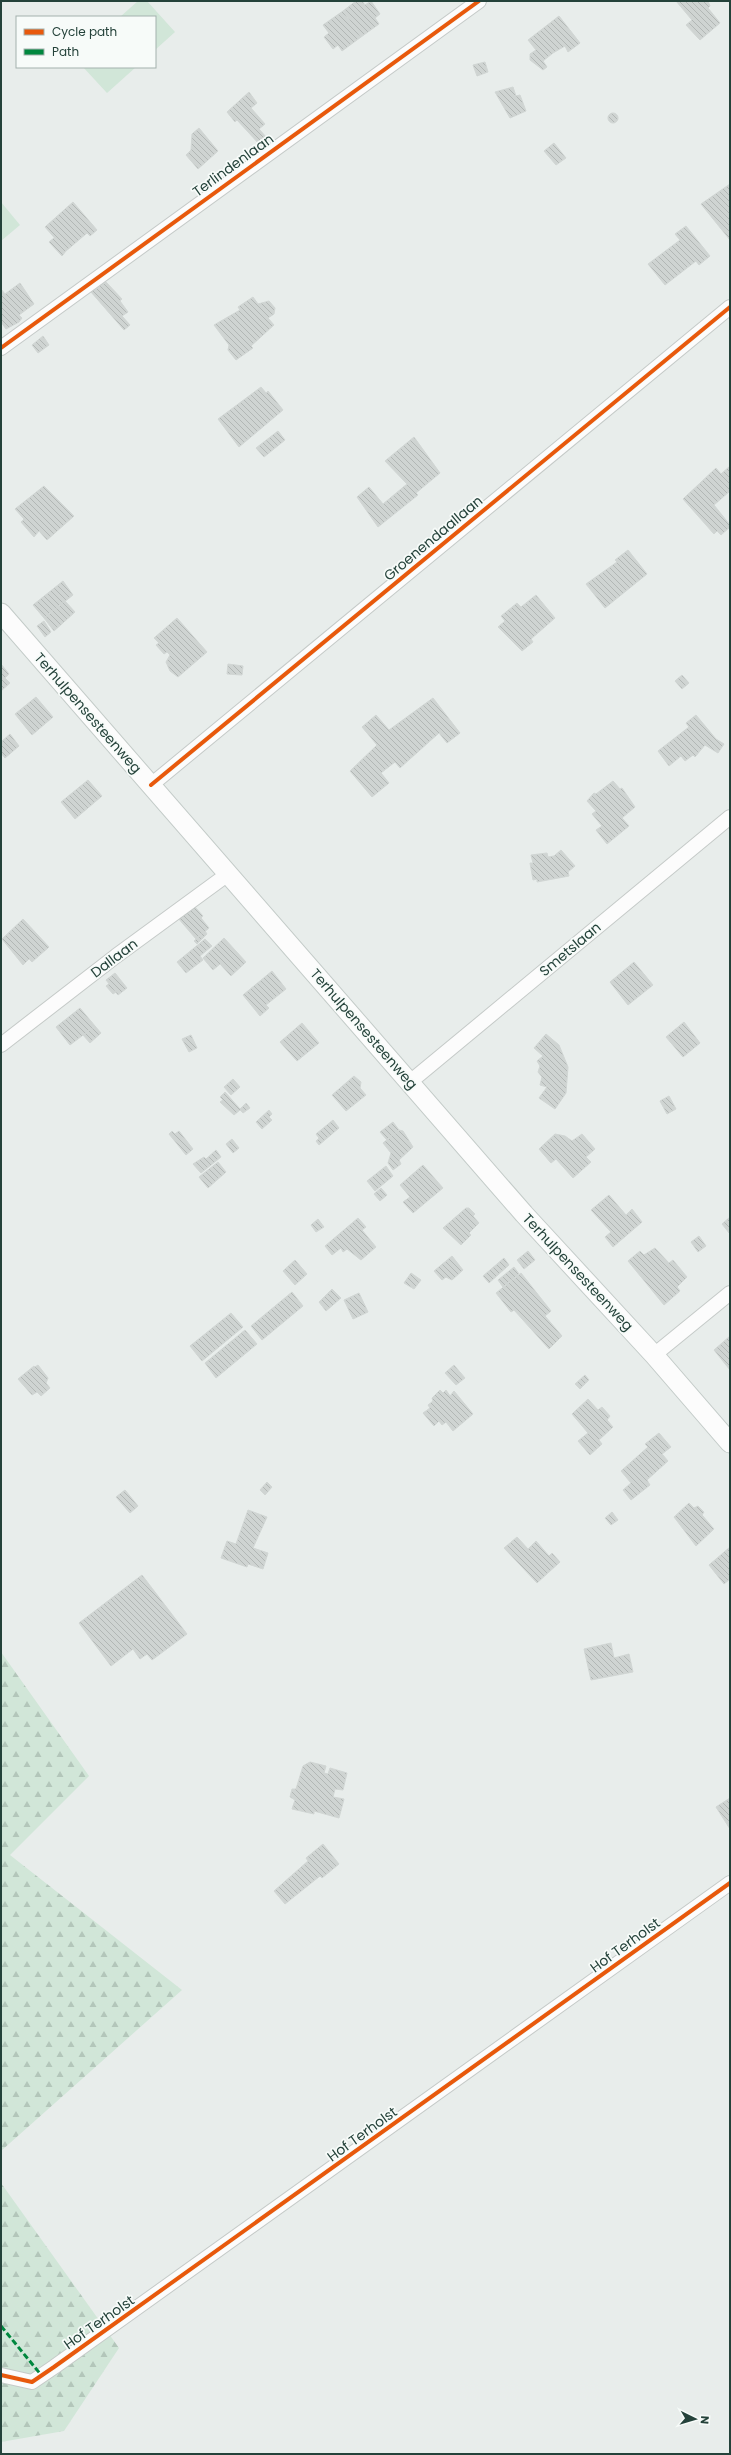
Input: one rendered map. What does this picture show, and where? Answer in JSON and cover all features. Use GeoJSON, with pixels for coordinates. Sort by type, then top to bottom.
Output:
{"type":"FeatureCollection","features":[{"type":"Feature","properties":{"kind":"main road","name":"Terhulpensesteenweg"},"geometry":{"type":"LineString","coordinates":[[1,613],[524,1214],[654,1355],[730,1444]]}},
{"type":"Feature","properties":{"kind":"street","name":"Terlindenlaan"},"geometry":{"type":"LineString","coordinates":[[1,348],[479,1]]}},
{"type":"Feature","properties":{"kind":"street","name":"Groenendaallaan"},"geometry":{"type":"LineString","coordinates":[[151,785],[730,307]]}},
{"type":"Feature","properties":{"kind":"street","name":"Smetslaan"},"geometry":{"type":"LineString","coordinates":[[410,1082],[730,817]]}},
{"type":"Feature","properties":{"kind":"street","name":"Dallaan"},"geometry":{"type":"LineString","coordinates":[[1,1045],[116,956],[228,874]]}},
{"type":"Feature","properties":{"kind":"street"},"geometry":{"type":"LineString","coordinates":[[654,1355],[730,1293]]}},
{"type":"Feature","properties":{"kind":"street","name":"Hof Terholst"},"geometry":{"type":"LineString","coordinates":[[1,2375],[32,2382],[48,2372],[730,1883]]}},
{"type":"Feature","properties":{"kind":"green space"},"geometry":{"type":"Polygon","coordinates":[[[138,1],[147,1],[175,32],[156,49],[156,16],[121,16],[138,1]]]}},
{"type":"Feature","properties":{"kind":"green space"},"geometry":{"type":"Polygon","coordinates":[[[84,68],[135,68],[107,93],[84,68]]]}},
{"type":"Feature","properties":{"kind":"green space"},"geometry":{"type":"Polygon","coordinates":[[[1,202],[20,225],[1,241],[1,202]]]}},
{"type":"Feature","properties":{"kind":"green space"},"geometry":{"type":"Polygon","coordinates":[[[1,1652],[89,1776],[10,1855],[182,1990],[1,2151],[1,1652]]]}},
{"type":"Feature","properties":{"kind":"green space"},"geometry":{"type":"Polygon","coordinates":[[[1,2183],[119,2348],[64,2431],[1,2442],[1,2183]]]}},
{"type":"Feature","properties":{"kind":"building"},"geometry":{"type":"Polygon","coordinates":[[[356,1],[362,1],[365,5],[371,1],[380,14],[375,18],[379,24],[361,37],[343,11],[356,1]]]}},
{"type":"Feature","properties":{"kind":"building"},"geometry":{"type":"Polygon","coordinates":[[[676,1],[708,1],[710,6],[708,8],[720,23],[700,40],[686,25],[692,20],[676,1]]]}},
{"type":"Feature","properties":{"kind":"building"},"geometry":{"type":"Polygon","coordinates":[[[343,11],[361,37],[342,51],[338,45],[333,49],[324,37],[329,33],[323,25],[343,11]]]}},
{"type":"Feature","properties":{"kind":"building"},"geometry":{"type":"Polygon","coordinates":[[[559,16],[580,43],[568,52],[565,46],[553,53],[543,61],[547,67],[543,70],[530,60],[530,54],[536,50],[528,40],[559,16]]]}},
{"type":"Feature","properties":{"kind":"building"},"geometry":{"type":"Polygon","coordinates":[[[485,62],[488,72],[477,76],[473,65],[485,62]]]}},
{"type":"Feature","properties":{"kind":"building"},"geometry":{"type":"Polygon","coordinates":[[[513,87],[516,96],[520,95],[526,111],[510,118],[495,92],[513,87]]]}},
{"type":"Feature","properties":{"kind":"building"},"geometry":{"type":"Polygon","coordinates":[[[249,92],[257,103],[251,108],[265,124],[259,129],[267,138],[260,145],[237,120],[235,122],[227,112],[249,92]]]}},
{"type":"Feature","properties":{"kind":"building"},"geometry":{"type":"Polygon","coordinates":[[[613,113],[618,118],[613,123],[608,118],[613,113]]]}},
{"type":"Feature","properties":{"kind":"building"},"geometry":{"type":"Polygon","coordinates":[[[199,128],[218,151],[198,169],[186,155],[191,150],[192,134],[199,128]]]}},
{"type":"Feature","properties":{"kind":"building"},"geometry":{"type":"Polygon","coordinates":[[[554,143],[566,158],[556,165],[544,151],[554,143]]]}},
{"type":"Feature","properties":{"kind":"building"},"geometry":{"type":"Polygon","coordinates":[[[730,184],[730,240],[701,204],[730,184]]]}},
{"type":"Feature","properties":{"kind":"building"},"geometry":{"type":"Polygon","coordinates":[[[73,202],[97,230],[90,236],[87,233],[66,251],[45,227],[73,202]]]}},
{"type":"Feature","properties":{"kind":"building"},"geometry":{"type":"Polygon","coordinates":[[[686,226],[710,256],[699,265],[696,261],[665,285],[648,264],[680,240],[675,234],[686,226]]]}},
{"type":"Feature","properties":{"kind":"building"},"geometry":{"type":"Polygon","coordinates":[[[54,238],[66,251],[62,256],[49,242],[54,238]]]}},
{"type":"Feature","properties":{"kind":"building"},"geometry":{"type":"Polygon","coordinates":[[[106,282],[122,299],[120,301],[128,312],[122,316],[130,325],[124,330],[91,292],[106,282]]]}},
{"type":"Feature","properties":{"kind":"building"},"geometry":{"type":"Polygon","coordinates":[[[20,283],[34,304],[19,315],[22,318],[19,322],[6,329],[1,322],[1,289],[5,294],[20,283]]]}},
{"type":"Feature","properties":{"kind":"building"},"geometry":{"type":"Polygon","coordinates":[[[253,297],[258,304],[269,301],[275,308],[274,314],[268,318],[274,325],[251,346],[253,348],[236,360],[228,350],[229,345],[214,325],[240,310],[238,307],[253,297]]]}},
{"type":"Feature","properties":{"kind":"building"},"geometry":{"type":"Polygon","coordinates":[[[43,336],[49,345],[38,353],[32,345],[43,336]]]}},
{"type":"Feature","properties":{"kind":"building"},"geometry":{"type":"Polygon","coordinates":[[[261,387],[266,393],[268,391],[283,410],[239,447],[218,419],[261,387]]]}},
{"type":"Feature","properties":{"kind":"building"},"geometry":{"type":"Polygon","coordinates":[[[278,431],[285,440],[264,457],[256,448],[278,431]]]}},
{"type":"Feature","properties":{"kind":"building"},"geometry":{"type":"Polygon","coordinates":[[[414,437],[440,473],[416,493],[418,495],[378,527],[357,497],[369,487],[383,504],[407,484],[385,461],[414,437]]]}},
{"type":"Feature","properties":{"kind":"building"},"geometry":{"type":"Polygon","coordinates":[[[730,466],[730,491],[714,505],[730,527],[721,535],[717,531],[714,534],[683,499],[716,468],[721,474],[730,466]]]}},
{"type":"Feature","properties":{"kind":"building"},"geometry":{"type":"Polygon","coordinates":[[[44,486],[74,516],[47,540],[39,531],[34,537],[21,522],[24,519],[15,509],[44,486]]]}},
{"type":"Feature","properties":{"kind":"building"},"geometry":{"type":"Polygon","coordinates":[[[628,550],[647,574],[605,608],[586,584],[617,562],[615,560],[628,550]]]}},
{"type":"Feature","properties":{"kind":"building"},"geometry":{"type":"Polygon","coordinates":[[[63,581],[73,595],[44,618],[33,605],[63,581]]]}},
{"type":"Feature","properties":{"kind":"building"},"geometry":{"type":"Polygon","coordinates":[[[536,595],[555,618],[531,639],[533,642],[522,651],[498,627],[505,621],[501,616],[517,603],[521,607],[536,595]]]}},
{"type":"Feature","properties":{"kind":"building"},"geometry":{"type":"Polygon","coordinates":[[[65,601],[75,612],[54,631],[44,618],[65,601]]]}},
{"type":"Feature","properties":{"kind":"building"},"geometry":{"type":"Polygon","coordinates":[[[177,618],[207,652],[178,677],[170,671],[166,662],[170,655],[167,652],[164,654],[156,645],[159,643],[154,638],[177,618]]]}},
{"type":"Feature","properties":{"kind":"building"},"geometry":{"type":"Polygon","coordinates":[[[44,621],[51,632],[45,637],[37,626],[44,621]]]}},
{"type":"Feature","properties":{"kind":"building"},"geometry":{"type":"Polygon","coordinates":[[[1,664],[9,674],[5,678],[10,683],[1,691],[1,664]]]}},
{"type":"Feature","properties":{"kind":"building"},"geometry":{"type":"Polygon","coordinates":[[[228,664],[243,666],[242,675],[227,674],[228,664]]]}},
{"type":"Feature","properties":{"kind":"building"},"geometry":{"type":"Polygon","coordinates":[[[682,675],[689,683],[682,689],[675,681],[682,675]]]}},
{"type":"Feature","properties":{"kind":"building"},"geometry":{"type":"Polygon","coordinates":[[[36,697],[53,717],[32,735],[15,714],[36,697]]]}},
{"type":"Feature","properties":{"kind":"building"},"geometry":{"type":"Polygon","coordinates":[[[433,698],[460,733],[447,743],[439,733],[400,768],[395,762],[381,773],[389,783],[372,797],[350,771],[377,745],[362,727],[376,715],[389,730],[433,698]]]}},
{"type":"Feature","properties":{"kind":"building"},"geometry":{"type":"Polygon","coordinates":[[[696,715],[716,739],[724,744],[718,753],[705,745],[695,757],[693,755],[685,761],[681,756],[669,766],[658,751],[689,727],[686,723],[696,715]]]}},
{"type":"Feature","properties":{"kind":"building"},"geometry":{"type":"Polygon","coordinates":[[[10,734],[19,746],[5,758],[1,753],[1,742],[10,734]]]}},
{"type":"Feature","properties":{"kind":"building"},"geometry":{"type":"Polygon","coordinates":[[[88,780],[102,796],[75,819],[61,802],[88,780]]]}},
{"type":"Feature","properties":{"kind":"building"},"geometry":{"type":"Polygon","coordinates":[[[613,781],[620,789],[622,788],[635,807],[622,818],[629,826],[607,844],[596,830],[602,826],[592,814],[596,811],[587,801],[594,793],[596,794],[613,781]]]}},
{"type":"Feature","properties":{"kind":"building"},"geometry":{"type":"Polygon","coordinates":[[[561,850],[575,866],[568,872],[569,876],[537,882],[537,879],[533,880],[530,863],[533,863],[531,855],[547,853],[548,857],[554,856],[561,850]]]}},
{"type":"Feature","properties":{"kind":"building"},"geometry":{"type":"Polygon","coordinates":[[[191,907],[195,907],[203,916],[201,918],[209,928],[196,939],[178,918],[191,907]]]}},
{"type":"Feature","properties":{"kind":"building"},"geometry":{"type":"Polygon","coordinates":[[[23,919],[49,947],[32,962],[29,959],[23,965],[2,939],[23,919]]]}},
{"type":"Feature","properties":{"kind":"building"},"geometry":{"type":"Polygon","coordinates":[[[205,931],[207,934],[197,944],[194,941],[205,931]]]}},
{"type":"Feature","properties":{"kind":"building"},"geometry":{"type":"Polygon","coordinates":[[[224,938],[246,962],[231,976],[220,964],[213,970],[203,958],[224,938]]]}},
{"type":"Feature","properties":{"kind":"building"},"geometry":{"type":"Polygon","coordinates":[[[205,939],[212,946],[200,956],[203,960],[186,973],[177,962],[205,939]]]}},
{"type":"Feature","properties":{"kind":"building"},"geometry":{"type":"Polygon","coordinates":[[[634,962],[653,985],[628,1005],[610,982],[634,962]]]}},
{"type":"Feature","properties":{"kind":"building"},"geometry":{"type":"Polygon","coordinates":[[[272,971],[286,989],[266,1005],[269,1008],[260,1016],[243,995],[272,971]]]}},
{"type":"Feature","properties":{"kind":"building"},"geometry":{"type":"Polygon","coordinates":[[[115,973],[127,988],[118,995],[106,980],[115,973]]]}},
{"type":"Feature","properties":{"kind":"building"},"geometry":{"type":"Polygon","coordinates":[[[110,983],[116,992],[113,994],[106,986],[110,983]]]}},
{"type":"Feature","properties":{"kind":"building"},"geometry":{"type":"Polygon","coordinates":[[[80,1008],[95,1026],[70,1045],[56,1027],[80,1008]]]}},
{"type":"Feature","properties":{"kind":"building"},"geometry":{"type":"Polygon","coordinates":[[[684,1022],[700,1043],[683,1057],[666,1037],[684,1022]]]}},
{"type":"Feature","properties":{"kind":"building"},"geometry":{"type":"Polygon","coordinates":[[[302,1023],[319,1043],[297,1061],[280,1042],[302,1023]]]}},
{"type":"Feature","properties":{"kind":"building"},"geometry":{"type":"Polygon","coordinates":[[[95,1026],[101,1033],[90,1043],[83,1035],[95,1026]]]}},
{"type":"Feature","properties":{"kind":"building"},"geometry":{"type":"Polygon","coordinates":[[[546,1034],[559,1045],[568,1067],[566,1093],[555,1109],[539,1098],[547,1087],[540,1085],[542,1077],[538,1072],[540,1066],[537,1061],[543,1056],[534,1048],[546,1034]]]}},
{"type":"Feature","properties":{"kind":"building"},"geometry":{"type":"Polygon","coordinates":[[[191,1035],[197,1048],[189,1052],[182,1039],[191,1035]]]}},
{"type":"Feature","properties":{"kind":"building"},"geometry":{"type":"Polygon","coordinates":[[[354,1076],[361,1082],[360,1088],[366,1095],[346,1111],[332,1095],[354,1076]]]}},
{"type":"Feature","properties":{"kind":"building"},"geometry":{"type":"Polygon","coordinates":[[[233,1079],[240,1087],[231,1095],[224,1087],[233,1079]]]}},
{"type":"Feature","properties":{"kind":"building"},"geometry":{"type":"Polygon","coordinates":[[[225,1092],[240,1109],[246,1103],[250,1108],[243,1113],[240,1110],[234,1115],[220,1102],[223,1100],[220,1097],[225,1092]]]}},
{"type":"Feature","properties":{"kind":"building"},"geometry":{"type":"Polygon","coordinates":[[[669,1096],[676,1109],[667,1114],[660,1101],[669,1096]]]}},
{"type":"Feature","properties":{"kind":"building"},"geometry":{"type":"Polygon","coordinates":[[[269,1110],[272,1114],[269,1117],[272,1120],[262,1129],[256,1122],[269,1110]]]}},
{"type":"Feature","properties":{"kind":"building"},"geometry":{"type":"Polygon","coordinates":[[[333,1120],[339,1128],[319,1145],[316,1141],[319,1138],[316,1134],[333,1120]]]}},
{"type":"Feature","properties":{"kind":"building"},"geometry":{"type":"Polygon","coordinates":[[[393,1122],[399,1130],[387,1140],[380,1132],[393,1122]]]}},
{"type":"Feature","properties":{"kind":"building"},"geometry":{"type":"Polygon","coordinates":[[[399,1130],[403,1131],[413,1147],[399,1160],[401,1164],[393,1170],[388,1163],[391,1153],[383,1143],[399,1130]]]}},
{"type":"Feature","properties":{"kind":"building"},"geometry":{"type":"Polygon","coordinates":[[[172,1131],[175,1134],[179,1131],[193,1149],[186,1155],[169,1134],[172,1131]]]}},
{"type":"Feature","properties":{"kind":"building"},"geometry":{"type":"Polygon","coordinates":[[[555,1134],[565,1136],[572,1141],[582,1134],[595,1149],[586,1157],[591,1162],[573,1178],[556,1159],[551,1163],[539,1149],[555,1134]]]}},
{"type":"Feature","properties":{"kind":"building"},"geometry":{"type":"Polygon","coordinates":[[[232,1139],[239,1148],[233,1153],[226,1144],[232,1139]]]}},
{"type":"Feature","properties":{"kind":"building"},"geometry":{"type":"Polygon","coordinates":[[[216,1150],[221,1157],[201,1173],[193,1164],[204,1157],[206,1159],[216,1150]]]}},
{"type":"Feature","properties":{"kind":"building"},"geometry":{"type":"Polygon","coordinates":[[[218,1162],[226,1172],[208,1188],[199,1177],[218,1162]]]}},
{"type":"Feature","properties":{"kind":"building"},"geometry":{"type":"Polygon","coordinates":[[[423,1165],[443,1188],[413,1213],[403,1202],[410,1197],[400,1185],[423,1165]]]}},
{"type":"Feature","properties":{"kind":"building"},"geometry":{"type":"Polygon","coordinates":[[[386,1166],[393,1176],[375,1191],[367,1181],[386,1166]]]}},
{"type":"Feature","properties":{"kind":"building"},"geometry":{"type":"Polygon","coordinates":[[[381,1188],[387,1195],[380,1201],[374,1194],[381,1188]]]}},
{"type":"Feature","properties":{"kind":"building"},"geometry":{"type":"Polygon","coordinates":[[[609,1195],[626,1215],[632,1209],[642,1222],[613,1247],[605,1237],[611,1232],[591,1210],[609,1195]]]}},
{"type":"Feature","properties":{"kind":"building"},"geometry":{"type":"Polygon","coordinates":[[[466,1208],[469,1208],[475,1214],[473,1216],[479,1223],[469,1233],[471,1235],[461,1245],[443,1228],[466,1208]]]}},
{"type":"Feature","properties":{"kind":"building"},"geometry":{"type":"Polygon","coordinates":[[[730,1217],[730,1234],[722,1224],[730,1217]]]}},
{"type":"Feature","properties":{"kind":"building"},"geometry":{"type":"Polygon","coordinates":[[[358,1218],[366,1227],[362,1230],[376,1247],[361,1260],[347,1249],[343,1252],[341,1248],[332,1255],[325,1246],[358,1218]]]}},
{"type":"Feature","properties":{"kind":"building"},"geometry":{"type":"Polygon","coordinates":[[[318,1219],[324,1227],[316,1232],[311,1225],[318,1219]]]}},
{"type":"Feature","properties":{"kind":"building"},"geometry":{"type":"Polygon","coordinates":[[[699,1236],[706,1246],[698,1252],[691,1242],[699,1236]]]}},
{"type":"Feature","properties":{"kind":"building"},"geometry":{"type":"Polygon","coordinates":[[[655,1248],[669,1263],[673,1260],[687,1277],[677,1287],[680,1291],[664,1305],[628,1261],[640,1251],[644,1255],[655,1248]]]}},
{"type":"Feature","properties":{"kind":"building"},"geometry":{"type":"Polygon","coordinates":[[[528,1251],[535,1260],[524,1269],[517,1260],[528,1251]]]}},
{"type":"Feature","properties":{"kind":"building"},"geometry":{"type":"Polygon","coordinates":[[[452,1256],[463,1270],[452,1280],[446,1277],[442,1280],[434,1271],[452,1256]]]}},
{"type":"Feature","properties":{"kind":"building"},"geometry":{"type":"Polygon","coordinates":[[[504,1258],[509,1265],[489,1283],[483,1276],[504,1258]]]}},
{"type":"Feature","properties":{"kind":"building"},"geometry":{"type":"Polygon","coordinates":[[[295,1260],[307,1274],[295,1285],[283,1271],[295,1260]]]}},
{"type":"Feature","properties":{"kind":"building"},"geometry":{"type":"Polygon","coordinates":[[[514,1267],[519,1274],[503,1287],[498,1280],[514,1267]]]}},
{"type":"Feature","properties":{"kind":"building"},"geometry":{"type":"Polygon","coordinates":[[[411,1273],[421,1280],[414,1289],[404,1283],[411,1273]]]}},
{"type":"Feature","properties":{"kind":"building"},"geometry":{"type":"Polygon","coordinates":[[[521,1273],[551,1311],[545,1316],[562,1336],[549,1349],[514,1310],[511,1312],[496,1293],[521,1273]]]}},
{"type":"Feature","properties":{"kind":"building"},"geometry":{"type":"Polygon","coordinates":[[[332,1289],[341,1298],[326,1311],[319,1302],[332,1289]]]}},
{"type":"Feature","properties":{"kind":"building"},"geometry":{"type":"Polygon","coordinates":[[[292,1292],[303,1306],[262,1340],[251,1326],[292,1292]]]}},
{"type":"Feature","properties":{"kind":"building"},"geometry":{"type":"Polygon","coordinates":[[[359,1293],[368,1312],[353,1319],[344,1300],[359,1293]]]}},
{"type":"Feature","properties":{"kind":"building"},"geometry":{"type":"Polygon","coordinates":[[[231,1313],[243,1327],[202,1361],[190,1346],[231,1313]]]}},
{"type":"Feature","properties":{"kind":"building"},"geometry":{"type":"Polygon","coordinates":[[[245,1330],[257,1344],[216,1378],[205,1363],[245,1330]]]}},
{"type":"Feature","properties":{"kind":"building"},"geometry":{"type":"Polygon","coordinates":[[[730,1336],[730,1370],[714,1350],[730,1336]]]}},
{"type":"Feature","properties":{"kind":"building"},"geometry":{"type":"Polygon","coordinates":[[[38,1365],[48,1378],[46,1383],[50,1388],[41,1396],[37,1392],[32,1395],[18,1379],[34,1366],[35,1367],[38,1365]]]}},
{"type":"Feature","properties":{"kind":"building"},"geometry":{"type":"Polygon","coordinates":[[[454,1365],[465,1378],[456,1385],[445,1373],[454,1365]]]}},
{"type":"Feature","properties":{"kind":"building"},"geometry":{"type":"Polygon","coordinates":[[[585,1375],[589,1380],[580,1389],[575,1384],[585,1375]]]}},
{"type":"Feature","properties":{"kind":"building"},"geometry":{"type":"Polygon","coordinates":[[[440,1390],[443,1393],[446,1390],[450,1396],[454,1391],[473,1414],[453,1431],[446,1422],[442,1425],[439,1421],[434,1426],[423,1413],[430,1408],[428,1405],[433,1401],[432,1398],[440,1390]]]}},
{"type":"Feature","properties":{"kind":"building"},"geometry":{"type":"Polygon","coordinates":[[[588,1399],[598,1410],[602,1407],[610,1416],[607,1420],[613,1427],[599,1440],[602,1444],[590,1455],[578,1441],[588,1433],[572,1414],[588,1399]]]}},
{"type":"Feature","properties":{"kind":"building"},"geometry":{"type":"Polygon","coordinates":[[[659,1433],[671,1447],[662,1454],[668,1461],[647,1480],[650,1485],[631,1500],[623,1490],[631,1483],[621,1471],[648,1447],[645,1444],[659,1433]]]}},
{"type":"Feature","properties":{"kind":"building"},"geometry":{"type":"Polygon","coordinates":[[[267,1482],[272,1487],[265,1495],[260,1490],[267,1482]]]}},
{"type":"Feature","properties":{"kind":"building"},"geometry":{"type":"Polygon","coordinates":[[[125,1490],[138,1506],[130,1513],[116,1497],[125,1490]]]}},
{"type":"Feature","properties":{"kind":"building"},"geometry":{"type":"Polygon","coordinates":[[[689,1503],[694,1508],[698,1506],[704,1512],[702,1515],[714,1529],[696,1546],[674,1517],[689,1503]]]}},
{"type":"Feature","properties":{"kind":"building"},"geometry":{"type":"Polygon","coordinates":[[[248,1510],[267,1517],[253,1548],[268,1553],[263,1569],[248,1564],[247,1567],[221,1558],[227,1541],[236,1544],[248,1510]]]}},
{"type":"Feature","properties":{"kind":"building"},"geometry":{"type":"Polygon","coordinates":[[[612,1512],[618,1520],[611,1525],[605,1518],[612,1512]]]}},
{"type":"Feature","properties":{"kind":"building"},"geometry":{"type":"Polygon","coordinates":[[[517,1537],[528,1549],[536,1541],[549,1556],[552,1553],[560,1562],[537,1583],[504,1548],[517,1537]]]}},
{"type":"Feature","properties":{"kind":"building"},"geometry":{"type":"Polygon","coordinates":[[[730,1547],[730,1579],[724,1584],[709,1565],[730,1547]]]}},
{"type":"Feature","properties":{"kind":"building"},"geometry":{"type":"Polygon","coordinates":[[[142,1575],[187,1634],[152,1660],[147,1654],[140,1659],[133,1649],[111,1666],[79,1623],[142,1575]]]}},
{"type":"Feature","properties":{"kind":"building"},"geometry":{"type":"Polygon","coordinates":[[[611,1643],[614,1658],[629,1654],[633,1672],[591,1680],[584,1649],[611,1643]]]}},
{"type":"Feature","properties":{"kind":"building"},"geometry":{"type":"Polygon","coordinates":[[[310,1762],[326,1766],[324,1773],[328,1774],[330,1768],[347,1773],[343,1790],[335,1789],[333,1797],[344,1799],[339,1818],[314,1811],[314,1814],[292,1809],[295,1800],[290,1797],[292,1789],[296,1789],[303,1766],[310,1762]]]}},
{"type":"Feature","properties":{"kind":"building"},"geometry":{"type":"Polygon","coordinates":[[[730,1798],[730,1829],[716,1807],[730,1798]]]}},
{"type":"Feature","properties":{"kind":"building"},"geometry":{"type":"Polygon","coordinates":[[[323,1844],[339,1864],[322,1878],[320,1876],[285,1904],[274,1891],[308,1861],[306,1858],[323,1844]]]}},
{"type":"Feature","properties":{"kind":"marked path"},"geometry":{"type":"LineString","coordinates":[[1,2326],[42,2376]]}},
{"type":"Feature","properties":{"kind":"cycle path"},"geometry":{"type":"LineString","coordinates":[[1,348],[479,1]]}},
{"type":"Feature","properties":{"kind":"cycle path"},"geometry":{"type":"LineString","coordinates":[[151,785],[730,307]]}},
{"type":"Feature","properties":{"kind":"cycle path"},"geometry":{"type":"LineString","coordinates":[[1,2375],[32,2382],[730,1883]]}}]}
